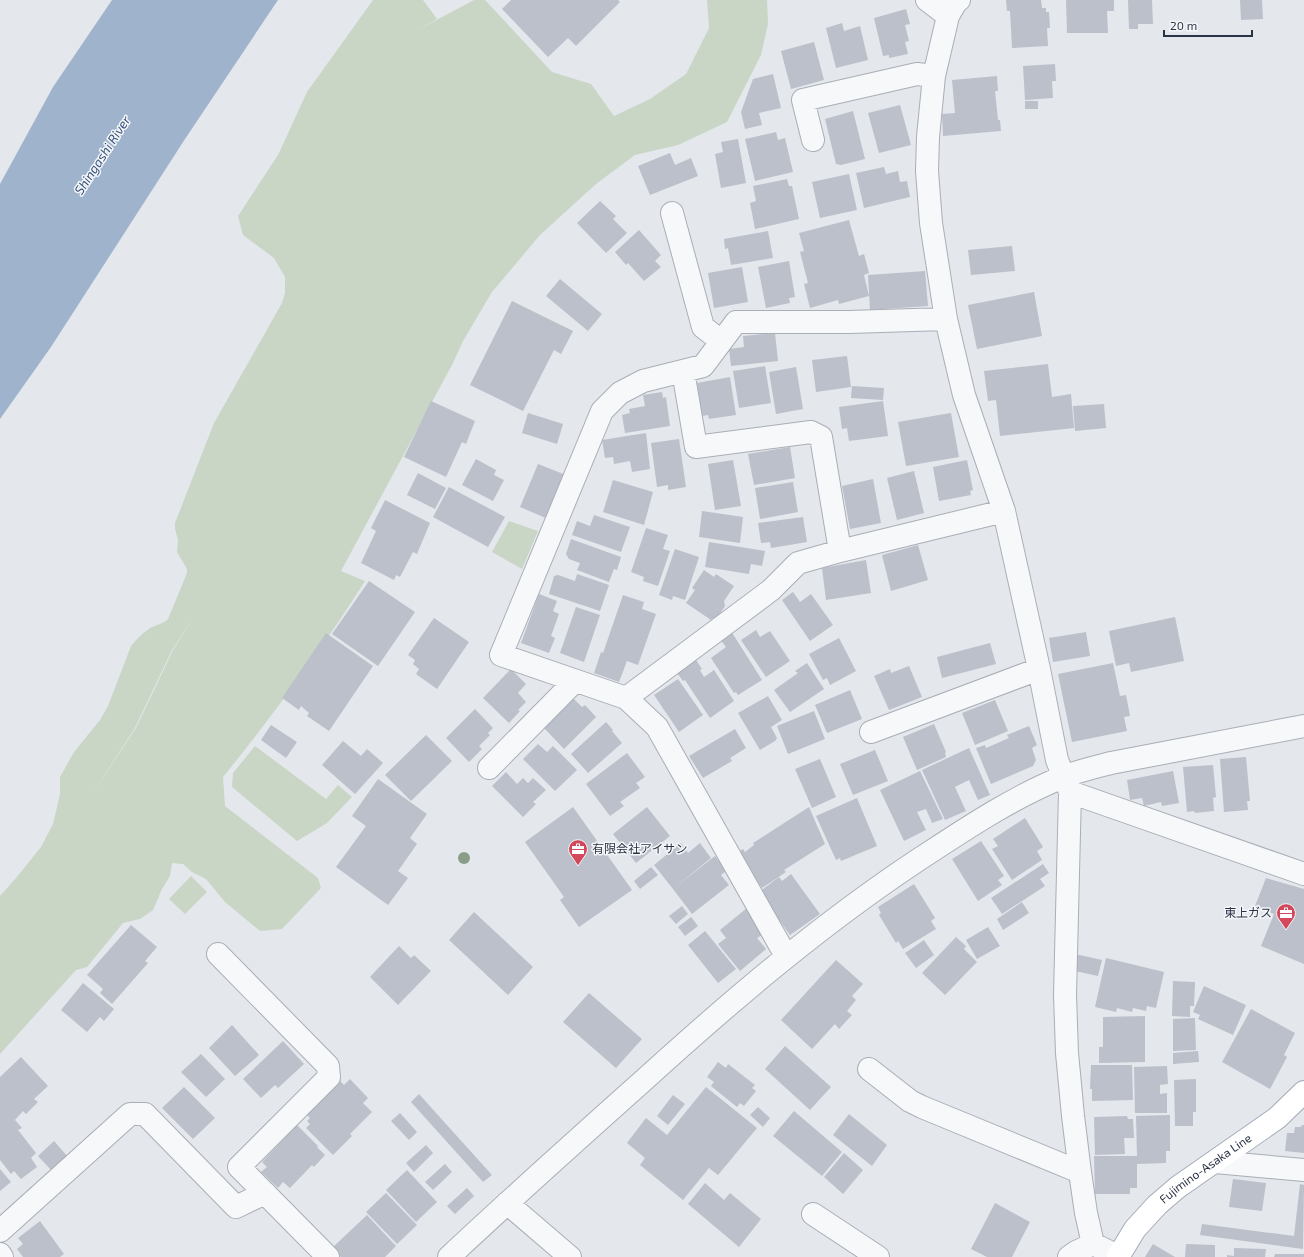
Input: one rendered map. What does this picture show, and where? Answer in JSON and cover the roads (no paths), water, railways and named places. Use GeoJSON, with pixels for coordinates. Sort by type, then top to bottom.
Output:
{"type":"FeatureCollection","features":[{"type":"Feature","properties":{"kind":"main road","name":"Fujimino-Asaka Line"},"geometry":{"type":"LineString","coordinates":[[1118,1257],[1135,1229],[1157,1205],[1178,1187],[1277,1118],[1304,1092]]}},
{"type":"Feature","properties":{"kind":"street"},"geometry":{"type":"LineString","coordinates":[[927,0],[953,8],[934,76],[928,137],[927,171],[931,223],[946,319],[964,395],[1004,511],[1039,669],[1057,760],[1066,784],[1067,1053],[1072,1116],[1086,1213],[1093,1244],[1118,1257]]}},
{"type":"Feature","properties":{"kind":"street"},"geometry":{"type":"LineString","coordinates":[[813,140],[803,100],[917,74],[934,76]]}},
{"type":"Feature","properties":{"kind":"street"},"geometry":{"type":"LineString","coordinates":[[672,213],[703,327],[721,341]]}},
{"type":"Feature","properties":{"kind":"street"},"geometry":{"type":"LineString","coordinates":[[786,956],[657,727],[626,698],[502,655],[602,410],[620,393],[644,381],[703,366],[736,322],[849,322],[946,319]]}},
{"type":"Feature","properties":{"kind":"street"},"geometry":{"type":"LineString","coordinates":[[683,371],[696,447],[812,432],[821,437],[840,551]]}},
{"type":"Feature","properties":{"kind":"street"},"geometry":{"type":"LineString","coordinates":[[626,698],[771,590],[798,563],[840,551],[1004,511]]}},
{"type":"Feature","properties":{"kind":"street"},"geometry":{"type":"LineString","coordinates":[[871,732],[1039,669]]}},
{"type":"Feature","properties":{"kind":"street"},"geometry":{"type":"LineString","coordinates":[[489,768],[574,680]]}},
{"type":"Feature","properties":{"kind":"street"},"geometry":{"type":"LineString","coordinates":[[449,1257],[676,1051],[786,956],[892,877],[945,842],[1018,799],[1066,784],[1111,763],[1304,726]]}},
{"type":"Feature","properties":{"kind":"street"},"geometry":{"type":"LineString","coordinates":[[1066,784],[1304,874]]}},
{"type":"Feature","properties":{"kind":"street"},"geometry":{"type":"LineString","coordinates":[[218,954],[328,1066],[329,1077],[239,1167],[328,1257]]}},
{"type":"Feature","properties":{"kind":"street"},"geometry":{"type":"LineString","coordinates":[[869,1069],[910,1101],[922,1107],[1080,1172]]}},
{"type":"Feature","properties":{"kind":"street"},"geometry":{"type":"LineString","coordinates":[[0,1231],[130,1114],[145,1114],[236,1207],[265,1193]]}},
{"type":"Feature","properties":{"kind":"street"},"geometry":{"type":"LineString","coordinates":[[1215,1162],[1304,1170]]}},
{"type":"Feature","properties":{"kind":"street"},"geometry":{"type":"LineString","coordinates":[[507,1203],[570,1257]]}},
{"type":"Feature","properties":{"kind":"street"},"geometry":{"type":"LineString","coordinates":[[813,1214],[878,1257]]}},
{"type":"Feature","properties":{"kind":"street"},"geometry":{"type":"LineString","coordinates":[[1069,1257],[1093,1244]]}},
{"type":"Feature","properties":{"kind":"water","name":"Shingashi River"},"geometry":{"type":"Polygon","coordinates":[[[112,0],[278,0],[185,139],[51,347],[0,419],[0,184],[53,87],[112,0]]]}},
{"type":"Feature","properties":{"kind":"place","name":"有限会社アイサン"},"geometry":{"type":"Point","coordinates":[578,866]}},
{"type":"Feature","properties":{"kind":"place","name":"東上ガス"},"geometry":{"type":"Point","coordinates":[1286,930]}}]}
